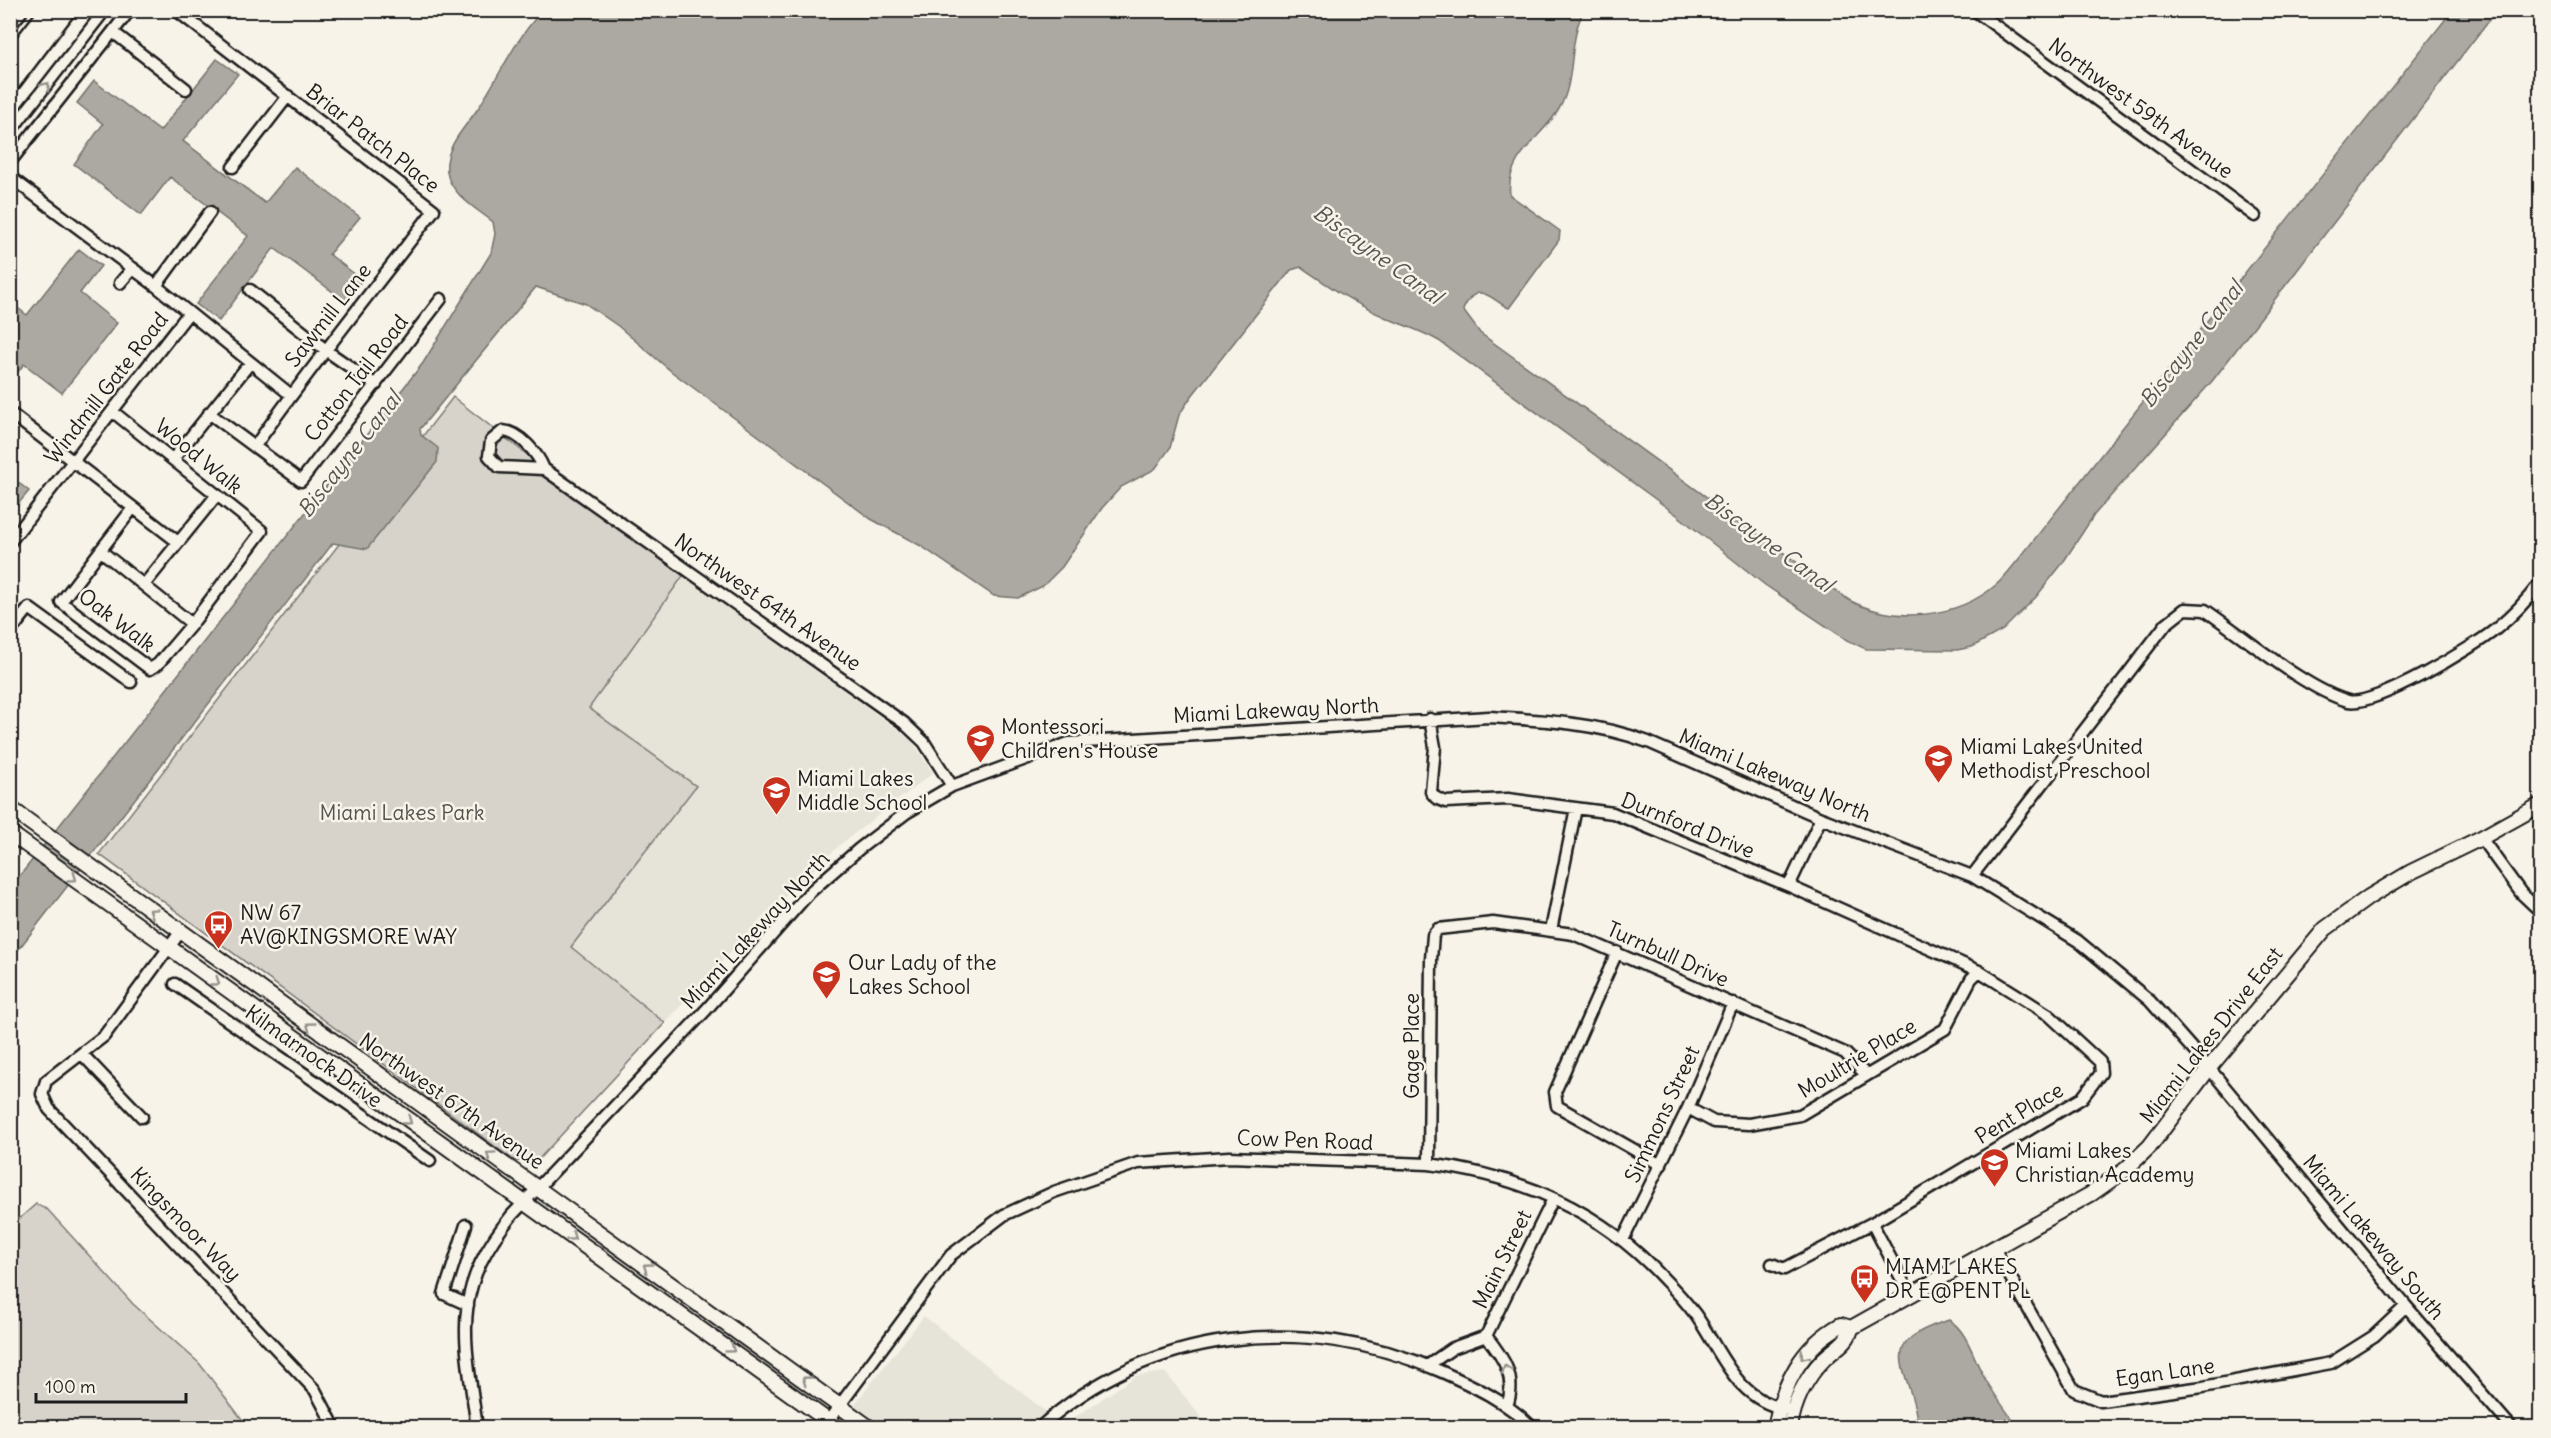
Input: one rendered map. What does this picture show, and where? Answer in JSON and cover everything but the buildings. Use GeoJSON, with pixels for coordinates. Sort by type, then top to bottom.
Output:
{"type":"FeatureCollection","features":[{"type":"Feature","properties":{"kind":"highway"},"geometry":{"type":"LineString","coordinates":[[10,21],[19,10]]}},
{"type":"Feature","properties":{"kind":"highway"},"geometry":{"type":"LineString","coordinates":[[10,60],[49,10]]}},
{"type":"Feature","properties":{"kind":"highway"},"geometry":{"type":"LineString","coordinates":[[10,85],[67,10]]}},
{"type":"Feature","properties":{"kind":"main road","name":"Miami Lakes Drive East"},"geometry":{"type":"LineString","coordinates":[[1775,1428],[1785,1409],[1793,1370],[1808,1350],[1834,1329],[1841,1326],[1851,1328],[2091,1194],[2125,1170],[2150,1146],[2209,1068],[2325,929],[2369,897],[2411,872],[2481,838],[2541,805]]}},
{"type":"Feature","properties":{"kind":"main road","name":"Northwest 67th Avenue"},"geometry":{"type":"LineString","coordinates":[[14,812],[870,1428]]}},
{"type":"Feature","properties":{"kind":"main road","name":"Northwest 67th Avenue"},"geometry":{"type":"LineString","coordinates":[[10,833],[830,1425]]}},
{"type":"Feature","properties":{"kind":"main road"},"geometry":{"type":"LineString","coordinates":[[346,1076],[358,1060]]}},
{"type":"Feature","properties":{"kind":"main road","name":"Miami Lakes Drive East"},"geometry":{"type":"LineString","coordinates":[[1785,1409],[1790,1428]]}},
{"type":"Feature","properties":{"kind":"street"},"geometry":{"type":"LineString","coordinates":[[10,132],[105,10]]}},
{"type":"Feature","properties":{"kind":"street"},"geometry":{"type":"LineString","coordinates":[[10,162],[130,10]]}},
{"type":"Feature","properties":{"kind":"street","name":"Briar Patch Place"},"geometry":{"type":"LineString","coordinates":[[176,10],[434,210]]}},
{"type":"Feature","properties":{"kind":"street","name":"Northwest 59th Avenue"},"geometry":{"type":"LineString","coordinates":[[1974,10],[2255,216]]}},
{"type":"Feature","properties":{"kind":"street"},"geometry":{"type":"LineString","coordinates":[[113,32],[186,89]]}},
{"type":"Feature","properties":{"kind":"street","name":"Briar Patch Place"},"geometry":{"type":"LineString","coordinates":[[233,167],[288,96]]}},
{"type":"Feature","properties":{"kind":"street"},"geometry":{"type":"LineString","coordinates":[[10,177],[133,268],[291,395]]}},
{"type":"Feature","properties":{"kind":"street","name":"Sawmill Lane"},"geometry":{"type":"LineString","coordinates":[[255,446],[291,395],[434,210]]}},
{"type":"Feature","properties":{"kind":"street"},"geometry":{"type":"LineString","coordinates":[[156,286],[210,212]]}},
{"type":"Feature","properties":{"kind":"street"},"geometry":{"type":"LineString","coordinates":[[120,283],[133,268]]}},
{"type":"Feature","properties":{"kind":"street"},"geometry":{"type":"LineString","coordinates":[[250,290],[327,351],[376,385]]}},
{"type":"Feature","properties":{"kind":"street","name":"Cotton Tail Road"},"geometry":{"type":"LineString","coordinates":[[255,446],[301,481],[441,299]]}},
{"type":"Feature","properties":{"kind":"street","name":"Windmill Gate Road"},"geometry":{"type":"LineString","coordinates":[[10,542],[188,314]]}},
{"type":"Feature","properties":{"kind":"street"},"geometry":{"type":"LineString","coordinates":[[173,459],[249,363]]}},
{"type":"Feature","properties":{"kind":"street","name":"Wood Walk"},"geometry":{"type":"LineString","coordinates":[[112,411],[262,531],[192,624]]}},
{"type":"Feature","properties":{"kind":"street"},"geometry":{"type":"LineString","coordinates":[[10,413],[178,542]]}},
{"type":"Feature","properties":{"kind":"street"},"geometry":{"type":"LineString","coordinates":[[209,413],[255,446]]}},
{"type":"Feature","properties":{"kind":"street","name":"Northwest 64th Avenue"},"geometry":{"type":"LineString","coordinates":[[544,468],[499,467],[489,456],[491,441],[503,431],[514,433],[541,461],[544,468],[904,723],[924,742],[952,786]]}},
{"type":"Feature","properties":{"kind":"street"},"geometry":{"type":"LineString","coordinates":[[144,585],[216,496]]}},
{"type":"Feature","properties":{"kind":"street"},"geometry":{"type":"LineString","coordinates":[[133,508],[100,551],[192,624]]}},
{"type":"Feature","properties":{"kind":"street","name":"Oak Walk"},"geometry":{"type":"LineString","coordinates":[[100,551],[61,602],[150,669],[158,664],[192,624]]}},
{"type":"Feature","properties":{"kind":"street"},"geometry":{"type":"LineString","coordinates":[[1972,876],[2166,624],[2185,609],[2205,610],[2322,691],[2350,702],[2372,699],[2447,661],[2496,629],[2540,586]]}},
{"type":"Feature","properties":{"kind":"street"},"geometry":{"type":"LineString","coordinates":[[10,632],[29,608],[131,682]]}},
{"type":"Feature","properties":{"kind":"street","name":"Miami Lakeway North"},"geometry":{"type":"LineString","coordinates":[[477,1428],[464,1330],[475,1269],[490,1241],[706,1010],[810,892],[859,849],[898,819],[952,786],[1069,743],[1489,717],[1539,720],[1621,732],[1821,818],[1972,876],[2078,941],[2150,1001],[2209,1068]]}},
{"type":"Feature","properties":{"kind":"street","name":"Durnford Drive"},"geometry":{"type":"LineString","coordinates":[[1430,719],[1435,747],[1431,792],[1436,798],[1446,802],[1508,799],[1613,813],[1789,886],[1979,971]]}},
{"type":"Feature","properties":{"kind":"street"},"geometry":{"type":"LineString","coordinates":[[1551,930],[1576,808]]}},
{"type":"Feature","properties":{"kind":"street"},"geometry":{"type":"LineString","coordinates":[[1789,886],[1821,818]]}},
{"type":"Feature","properties":{"kind":"street"},"geometry":{"type":"LineString","coordinates":[[2481,838],[2522,893],[2541,911]]}},
{"type":"Feature","properties":{"kind":"street","name":"Turnbull Drive"},"geometry":{"type":"LineString","coordinates":[[1438,929],[1492,923],[1573,934],[1845,1053],[1866,1075]]}},
{"type":"Feature","properties":{"kind":"street","name":"Gage Place"},"geometry":{"type":"LineString","coordinates":[[1429,1164],[1431,958],[1433,935],[1438,929]]}},
{"type":"Feature","properties":{"kind":"street","name":"Kingsmoor Way"},"geometry":{"type":"LineString","coordinates":[[182,931],[104,1036],[46,1081],[42,1094],[50,1109],[315,1390],[335,1428]]}},
{"type":"Feature","properties":{"kind":"street"},"geometry":{"type":"LineString","coordinates":[[1617,952],[1556,1092],[1557,1106],[1566,1114],[1661,1165]]}},
{"type":"Feature","properties":{"kind":"street","name":"Moultrie Place"},"geometry":{"type":"LineString","coordinates":[[1688,1108],[1714,1122],[1749,1124],[1800,1115],[1945,1029],[1971,979],[1979,971]]}},
{"type":"Feature","properties":{"kind":"street","name":"Pent Place"},"geometry":{"type":"LineString","coordinates":[[1772,1264],[1784,1269],[1872,1223],[2082,1098],[2101,1073],[2100,1062],[2049,1016],[1979,971]]}},
{"type":"Feature","properties":{"kind":"street","name":"Kilmarnock Drive"},"geometry":{"type":"LineString","coordinates":[[176,984],[430,1161]]}},
{"type":"Feature","properties":{"kind":"street","name":"Simmons Street"},"geometry":{"type":"LineString","coordinates":[[1623,1240],[1688,1108],[1733,1004]]}},
{"type":"Feature","properties":{"kind":"street"},"geometry":{"type":"LineString","coordinates":[[82,1054],[142,1117]]}},
{"type":"Feature","properties":{"kind":"street","name":"Miami Lakeway South"},"geometry":{"type":"LineString","coordinates":[[2209,1068],[2406,1306],[2512,1428]]}},
{"type":"Feature","properties":{"kind":"street","name":"Cow Pen Road"},"geometry":{"type":"LineString","coordinates":[[830,1425],[839,1405],[951,1255],[1004,1215],[1054,1191],[1138,1163],[1229,1158],[1429,1164],[1462,1168],[1511,1180],[1596,1219],[1623,1240],[1663,1278],[1695,1314],[1723,1362],[1743,1387],[1758,1398],[1785,1409]]}},
{"type":"Feature","properties":{"kind":"street","name":"Main Street"},"geometry":{"type":"LineString","coordinates":[[1427,1366],[1454,1348],[1486,1336],[1552,1199]]}},
{"type":"Feature","properties":{"kind":"street"},"geometry":{"type":"LineString","coordinates":[[1872,1223],[1910,1295]]}},
{"type":"Feature","properties":{"kind":"street"},"geometry":{"type":"LineString","coordinates":[[465,1225],[444,1294],[468,1305]]}},
{"type":"Feature","properties":{"kind":"street","name":"Egan Lane"},"geometry":{"type":"LineString","coordinates":[[1994,1248],[2074,1390],[2101,1401],[2203,1388],[2331,1363],[2374,1336],[2406,1306]]}},
{"type":"Feature","properties":{"kind":"street"},"geometry":{"type":"LineString","coordinates":[[1039,1428],[1087,1391],[1136,1365],[1216,1342],[1274,1336],[1316,1338],[1377,1347],[1471,1384],[1507,1406],[1533,1428]]}},
{"type":"Feature","properties":{"kind":"street","name":"Main Street"},"geometry":{"type":"LineString","coordinates":[[1486,1336],[1501,1355],[1513,1389],[1507,1406]]}},
{"type":"Feature","properties":{"kind":"shaded area","name":"Miami Lakes Middle School"},"geometry":{"type":"Polygon","coordinates":[[[683,576],[910,738],[933,773],[842,843],[764,916],[665,1023],[571,947],[696,786],[589,708],[683,576]]]}},
{"type":"Feature","properties":{"kind":"shaded area"},"geometry":{"type":"Polygon","coordinates":[[[924,1316],[1063,1425],[1136,1376],[1165,1372],[1209,1427],[836,1428],[924,1316]]]}},
{"type":"Feature","properties":{"kind":"shaded area"},"geometry":{"type":"Polygon","coordinates":[[[1343,1421],[1351,1427],[1261,1427],[1271,1422],[1343,1421]]]}},
{"type":"Feature","properties":{"kind":"green space","name":"Miami Lakes Park"},"geometry":{"type":"Polygon","coordinates":[[[453,397],[683,576],[589,708],[696,786],[571,947],[665,1023],[537,1161],[515,1161],[99,854],[453,397]]]}},
{"type":"Feature","properties":{"kind":"green space"},"geometry":{"type":"Polygon","coordinates":[[[36,1204],[48,1210],[133,1304],[199,1363],[248,1427],[11,1427],[11,1226],[36,1204]]]}},
{"type":"Feature","properties":{"kind":"water","name":"Biscayne Canal"},"geometry":{"type":"Polygon","coordinates":[[[542,11],[1583,11],[1574,42],[1564,100],[1552,119],[1519,158],[1510,181],[1510,195],[1560,231],[1559,240],[1509,308],[1480,293],[1469,300],[1463,310],[1480,333],[1849,600],[1885,613],[1905,615],[1944,611],[1963,605],[1981,596],[2000,581],[2452,11],[2496,11],[2213,380],[2094,515],[2062,564],[2036,597],[2003,630],[1972,647],[1957,650],[1866,649],[1847,640],[1765,585],[1677,515],[1439,341],[1364,307],[1301,267],[1291,270],[1191,397],[1179,415],[1170,448],[1155,469],[1121,487],[1102,508],[1062,567],[1043,586],[1018,598],[994,596],[921,546],[871,519],[672,372],[618,326],[586,304],[536,287],[420,429],[421,435],[438,448],[437,462],[367,549],[333,543],[11,959],[11,887],[423,363],[491,253],[495,234],[493,222],[465,200],[453,187],[447,172],[447,163],[457,137],[479,107],[523,34],[542,11]]]}},
{"type":"Feature","properties":{"kind":"water"},"geometry":{"type":"Polygon","coordinates":[[[217,59],[238,74],[183,141],[265,203],[295,167],[360,217],[329,254],[362,280],[345,301],[274,248],[219,321],[196,304],[248,236],[170,177],[141,215],[74,164],[103,124],[77,103],[94,81],[160,131],[217,59]]]}},
{"type":"Feature","properties":{"kind":"water"},"geometry":{"type":"Polygon","coordinates":[[[79,249],[101,266],[80,293],[117,323],[62,393],[24,364],[11,381],[11,303],[27,315],[79,249]]]}},
{"type":"Feature","properties":{"kind":"water"},"geometry":{"type":"Polygon","coordinates":[[[10,476],[29,491],[13,510],[11,508],[10,476]]]}},
{"type":"Feature","properties":{"kind":"water"},"geometry":{"type":"Polygon","coordinates":[[[1949,1320],[1962,1332],[1982,1373],[2018,1427],[1918,1427],[1902,1361],[1903,1349],[1910,1339],[1924,1329],[1949,1320]]]}},
{"type":"Feature","properties":{"kind":"place","name":"Montessori Children's House"},"geometry":{"type":"Point","coordinates":[980,764]}},
{"type":"Feature","properties":{"kind":"place","name":"Miami Lakes United Methodist Preschool"},"geometry":{"type":"Point","coordinates":[1939,784]}},
{"type":"Feature","properties":{"kind":"place","name":"Miami Lakes Middle School"},"geometry":{"type":"Point","coordinates":[776,816]}},
{"type":"Feature","properties":{"kind":"place","name":"NW 67 AV@KINGSMORE WAY"},"geometry":{"type":"Point","coordinates":[219,950]}},
{"type":"Feature","properties":{"kind":"place","name":"Our Lady of the Lakes School"},"geometry":{"type":"Point","coordinates":[827,1000]}},
{"type":"Feature","properties":{"kind":"place","name":"Miami Lakes Christian Academy"},"geometry":{"type":"Point","coordinates":[1994,1188]}},
{"type":"Feature","properties":{"kind":"place","name":"MIAMI LAKES DR E@PENT PL"},"geometry":{"type":"Point","coordinates":[1864,1304]}}]}
